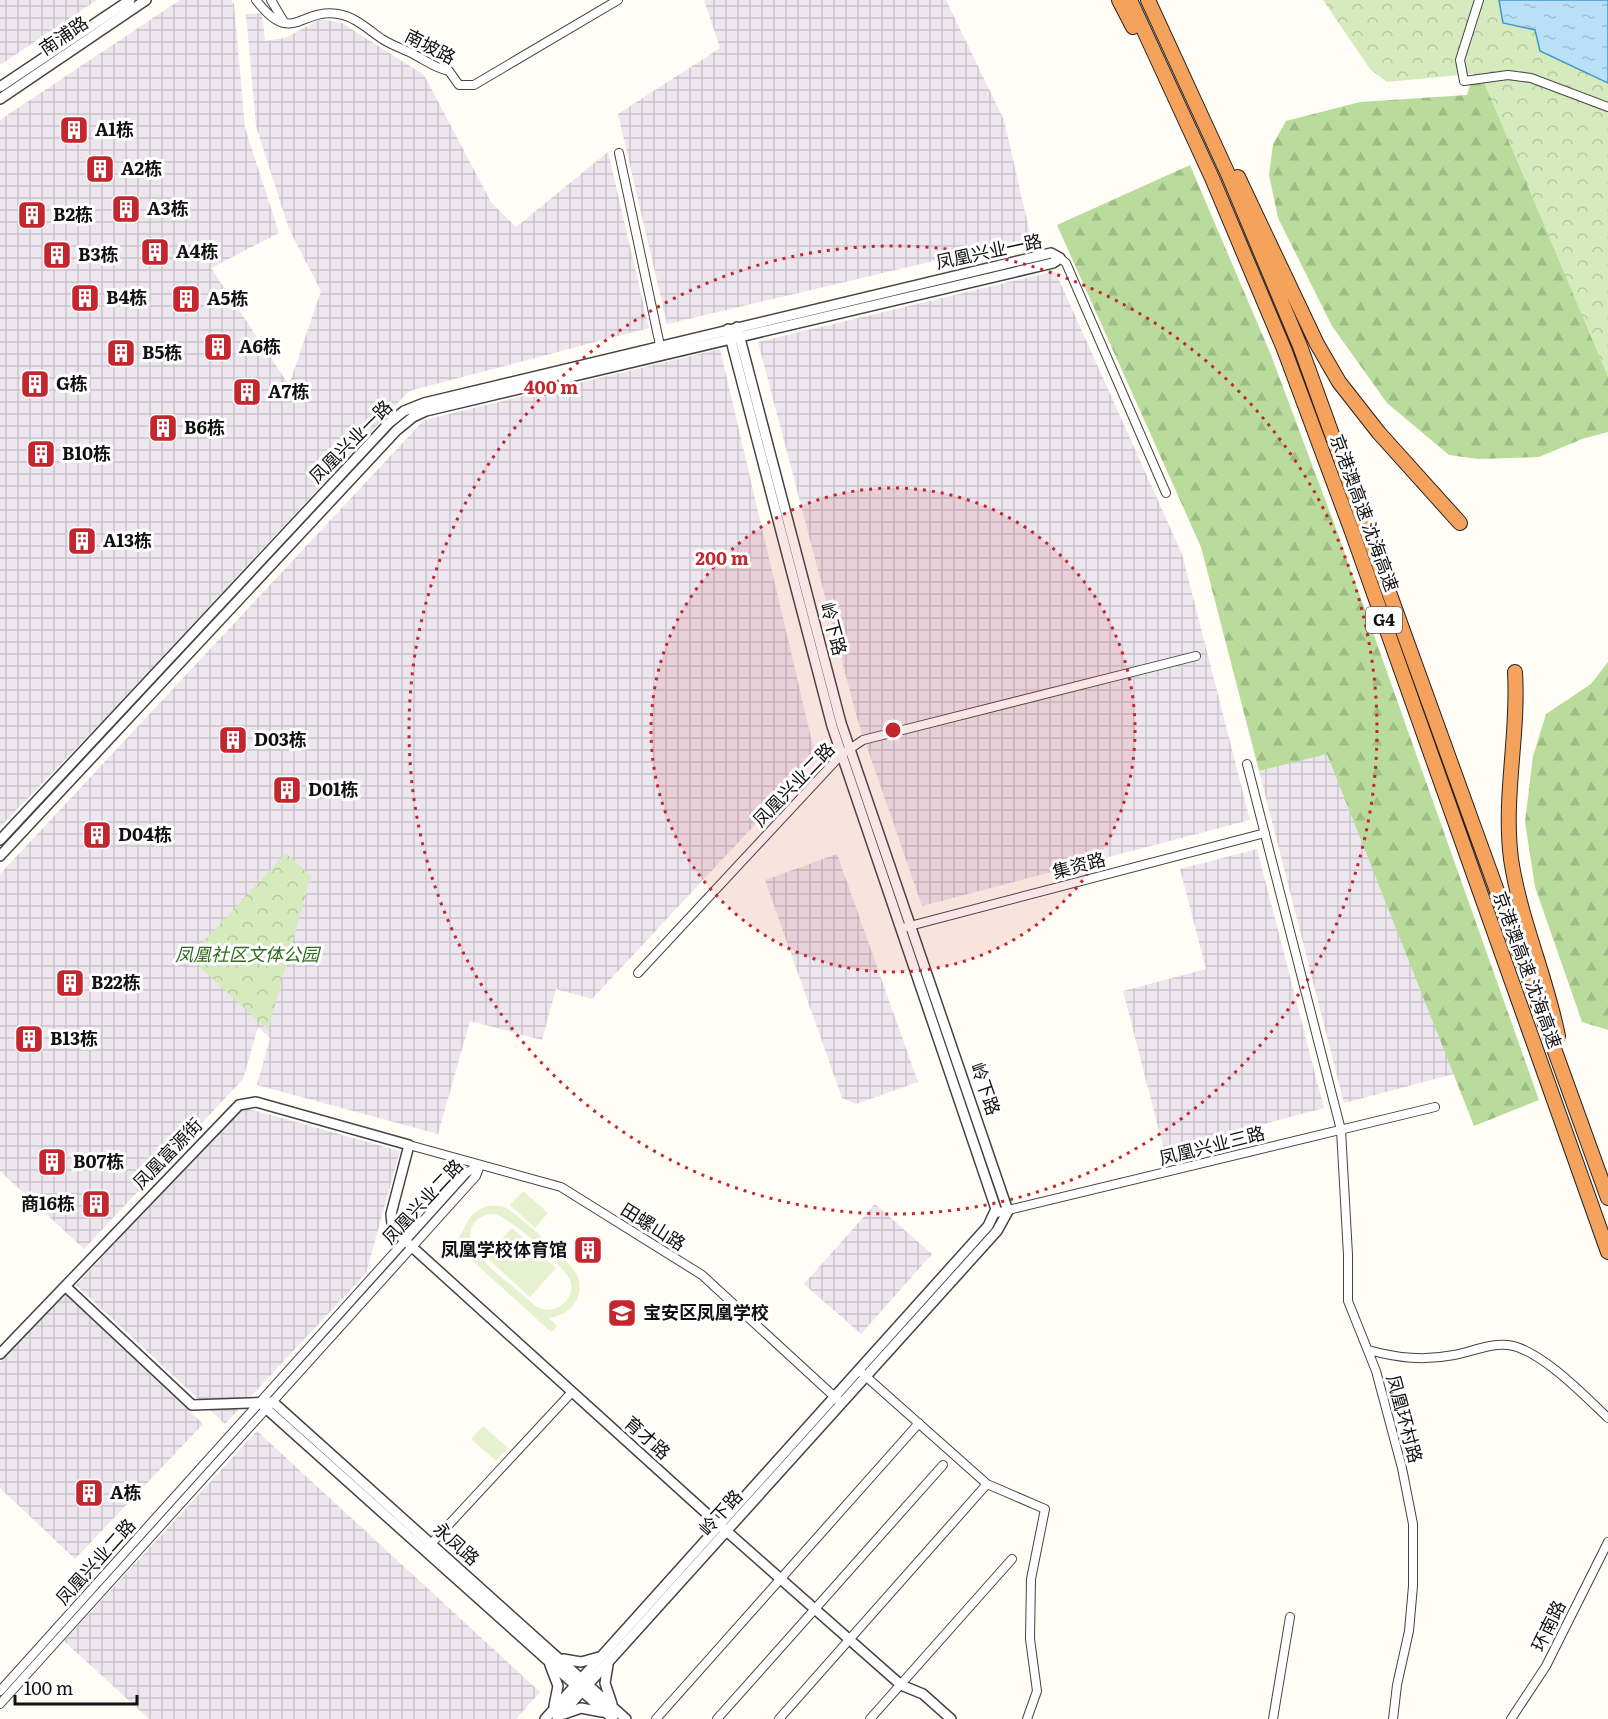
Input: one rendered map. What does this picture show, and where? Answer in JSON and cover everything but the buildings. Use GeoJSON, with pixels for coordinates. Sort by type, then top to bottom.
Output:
{"type":"FeatureCollection","features":[{"type":"Feature","properties":{"kind":"highway"},"geometry":{"type":"LineString","coordinates":[[1119,0],[1212,178]]}},
{"type":"Feature","properties":{"kind":"highway","name":"京港澳高速 沈海高速"},"geometry":{"type":"LineString","coordinates":[[1130,0],[1212,178],[1284,349],[1352,529],[1608,1252]]}},
{"type":"Feature","properties":{"kind":"highway","name":"京港澳高速 沈海高速"},"geometry":{"type":"LineString","coordinates":[[1148,0],[1300,346],[1608,1198]]}},
{"type":"Feature","properties":{"kind":"highway"},"geometry":{"type":"LineString","coordinates":[[1191,94],[1227,153],[1317,344],[1339,382],[1378,433],[1460,523]]}},
{"type":"Feature","properties":{"kind":"highway"},"geometry":{"type":"LineString","coordinates":[[1515,672],[1515,732],[1508,819],[1511,858],[1516,883],[1551,998],[1565,1077]]}},
{"type":"Feature","properties":{"kind":"street","name":"南浦路"},"geometry":{"type":"LineString","coordinates":[[0,87],[130,0]]}},
{"type":"Feature","properties":{"kind":"street","name":"南浦路"},"geometry":{"type":"LineString","coordinates":[[0,99],[146,0]]}},
{"type":"Feature","properties":{"kind":"street"},"geometry":{"type":"LineString","coordinates":[[256,0],[268,16],[284,22]]}},
{"type":"Feature","properties":{"kind":"street"},"geometry":{"type":"LineString","coordinates":[[272,0],[284,22]]}},
{"type":"Feature","properties":{"kind":"street","name":"南坡路"},"geometry":{"type":"LineString","coordinates":[[284,22],[294,25],[320,14],[338,14],[351,18],[399,50],[414,55],[434,68],[449,71],[459,85],[466,87],[474,85],[618,0]]}},
{"type":"Feature","properties":{"kind":"street"},"geometry":{"type":"LineString","coordinates":[[1479,0],[1460,60],[1464,81],[1508,75],[1531,78],[1608,107]]}},
{"type":"Feature","properties":{"kind":"street"},"geometry":{"type":"LineString","coordinates":[[619,153],[661,350]]}},
{"type":"Feature","properties":{"kind":"street","name":"凤凰兴业一路"},"geometry":{"type":"LineString","coordinates":[[0,840],[398,415],[424,403],[733,333],[1051,253],[1060,258]]}},
{"type":"Feature","properties":{"kind":"street"},"geometry":{"type":"LineString","coordinates":[[1060,258],[1066,263],[1166,493]]}},
{"type":"Feature","properties":{"kind":"street","name":"岭下路"},"geometry":{"type":"LineString","coordinates":[[733,333],[845,752],[1008,1211],[997,1232],[862,1373]]}},
{"type":"Feature","properties":{"kind":"street","name":"凤凰兴业一路"},"geometry":{"type":"LineString","coordinates":[[0,856],[408,420],[426,411],[661,350]]}},
{"type":"Feature","properties":{"kind":"street","name":"凤凰兴业二路"},"geometry":{"type":"LineString","coordinates":[[638,973],[845,752],[870,737],[1196,656]]}},
{"type":"Feature","properties":{"kind":"street","name":"凤凰环村路"},"geometry":{"type":"LineString","coordinates":[[1247,764],[1341,1130],[1348,1255],[1348,1300],[1368,1350],[1402,1468],[1413,1524],[1413,1587],[1409,1631],[1397,1685],[1394,1719]]}},
{"type":"Feature","properties":{"kind":"street","name":"集资路"},"geometry":{"type":"LineString","coordinates":[[906,927],[1265,833]]}},
{"type":"Feature","properties":{"kind":"street","name":"岭下路"},"geometry":{"type":"LineString","coordinates":[[553,1717],[862,1373],[988,1226],[996,1213],[992,1191],[906,927]]}},
{"type":"Feature","properties":{"kind":"street","name":"凤凰富源街"},"geometry":{"type":"LineString","coordinates":[[0,1354],[226,1117],[244,1102],[256,1102],[409,1145]]}},
{"type":"Feature","properties":{"kind":"street","name":"凤凰兴业三路"},"geometry":{"type":"LineString","coordinates":[[996,1213],[1435,1107]]}},
{"type":"Feature","properties":{"kind":"street","name":"田螺山路"},"geometry":{"type":"LineString","coordinates":[[409,1145],[561,1187],[702,1275],[838,1400]]}},
{"type":"Feature","properties":{"kind":"street","name":"育才路"},"geometry":{"type":"LineString","coordinates":[[409,1145],[391,1219],[396,1232],[723,1528],[901,1685],[923,1694],[951,1719]]}},
{"type":"Feature","properties":{"kind":"street","name":"凤凰兴业二路"},"geometry":{"type":"LineString","coordinates":[[0,1704],[409,1244],[476,1176],[480,1165]]}},
{"type":"Feature","properties":{"kind":"street","name":"凤凰兴业二路"},"geometry":{"type":"LineString","coordinates":[[0,1691],[266,1404],[409,1244]]}},
{"type":"Feature","properties":{"kind":"street"},"geometry":{"type":"LineString","coordinates":[[65,1286],[192,1405],[266,1404]]}},
{"type":"Feature","properties":{"kind":"street"},"geometry":{"type":"LineString","coordinates":[[1368,1350],[1398,1358],[1421,1360],[1495,1346],[1514,1346],[1556,1371],[1608,1418]]}},
{"type":"Feature","properties":{"kind":"street"},"geometry":{"type":"LineString","coordinates":[[862,1373],[987,1484],[1045,1509],[1031,1579],[1030,1639],[1037,1691],[1026,1719]]}},
{"type":"Feature","properties":{"kind":"street"},"geometry":{"type":"LineString","coordinates":[[428,1547],[572,1392]]}},
{"type":"Feature","properties":{"kind":"street","name":"永凤路"},"geometry":{"type":"LineString","coordinates":[[266,1404],[550,1656],[614,1716],[626,1719]]}},
{"type":"Feature","properties":{"kind":"street"},"geometry":{"type":"LineString","coordinates":[[656,1719],[919,1423]]}},
{"type":"Feature","properties":{"kind":"street"},"geometry":{"type":"LineString","coordinates":[[717,1719],[943,1465]]}},
{"type":"Feature","properties":{"kind":"street"},"geometry":{"type":"LineString","coordinates":[[779,1719],[987,1484]]}},
{"type":"Feature","properties":{"kind":"street","name":"环南路"},"geometry":{"type":"LineString","coordinates":[[1511,1719],[1546,1666],[1608,1542]]}},
{"type":"Feature","properties":{"kind":"street"},"geometry":{"type":"LineString","coordinates":[[870,1719],[1012,1559]]}},
{"type":"Feature","properties":{"kind":"street"},"geometry":{"type":"LineString","coordinates":[[1274,1719],[1290,1617]]}},
{"type":"Feature","properties":{"kind":"street"},"geometry":{"type":"LineString","coordinates":[[550,1656],[569,1662],[581,1662],[609,1654],[605,1683],[614,1716]]}},
{"type":"Feature","properties":{"kind":"street"},"geometry":{"type":"LineString","coordinates":[[550,1656],[558,1686],[553,1717]]}},
{"type":"Feature","properties":{"kind":"street"},"geometry":{"type":"LineString","coordinates":[[553,1717],[571,1710],[586,1708],[614,1716]]}},
{"type":"Feature","properties":{"kind":"shaded area"},"geometry":{"type":"Polygon","coordinates":[[[0,0],[97,0],[0,65],[0,0]]]}},
{"type":"Feature","properties":{"kind":"shaded area"},"geometry":{"type":"Polygon","coordinates":[[[180,0],[231,0],[234,4],[245,128],[279,233],[211,268],[289,385],[321,291],[289,229],[256,126],[246,14],[262,13],[265,41],[285,38],[321,19],[342,23],[424,75],[491,202],[516,227],[608,152],[649,328],[409,391],[111,712],[0,827],[0,120],[180,0]]]}},
{"type":"Feature","properties":{"kind":"shaded area"},"geometry":{"type":"Polygon","coordinates":[[[704,0],[946,0],[1004,120],[1031,238],[667,324],[618,114],[720,48],[704,0]]]}},
{"type":"Feature","properties":{"kind":"shaded area"},"geometry":{"type":"Polygon","coordinates":[[[1055,271],[1182,554],[1250,820],[922,906],[857,718],[758,342],[1055,271]]]}},
{"type":"Feature","properties":{"kind":"shaded area"},"geometry":{"type":"Polygon","coordinates":[[[720,349],[816,759],[592,999],[556,989],[542,1040],[470,1021],[438,1134],[257,1085],[270,1038],[258,1027],[243,1079],[84,1249],[0,1171],[0,874],[424,420],[720,349]]]}},
{"type":"Feature","properties":{"kind":"shaded area"},"geometry":{"type":"Polygon","coordinates":[[[1327,753],[1454,1074],[1344,1103],[1259,771],[1327,753]]]}},
{"type":"Feature","properties":{"kind":"shaded area"},"geometry":{"type":"Polygon","coordinates":[[[1257,849],[1324,1108],[1164,1150],[1123,991],[1206,969],[1180,869],[1257,849]]]}},
{"type":"Feature","properties":{"kind":"shaded area"},"geometry":{"type":"Polygon","coordinates":[[[837,854],[918,1082],[856,1104],[842,1098],[765,880],[837,854]]]}},
{"type":"Feature","properties":{"kind":"shaded area"},"geometry":{"type":"Polygon","coordinates":[[[242,1107],[400,1151],[366,1273],[225,1424],[76,1285],[242,1107]]]}},
{"type":"Feature","properties":{"kind":"shaded area"},"geometry":{"type":"Polygon","coordinates":[[[875,1204],[932,1254],[861,1334],[804,1284],[875,1204]]]}},
{"type":"Feature","properties":{"kind":"shaded area"},"geometry":{"type":"Polygon","coordinates":[[[65,1294],[203,1424],[75,1559],[0,1488],[0,1362],[65,1294]]]}},
{"type":"Feature","properties":{"kind":"shaded area"},"geometry":{"type":"Polygon","coordinates":[[[257,1431],[540,1692],[516,1719],[149,1719],[64,1641],[257,1431]]]}},
{"type":"Feature","properties":{"kind":"green space"},"geometry":{"type":"Polygon","coordinates":[[[1323,0],[1499,0],[1503,23],[1536,30],[1540,51],[1608,83],[1608,377],[1480,73],[1387,82],[1370,69],[1323,0]]]}},
{"type":"Feature","properties":{"kind":"green space"},"geometry":{"type":"Polygon","coordinates":[[[1477,62],[1608,91],[1608,432],[1582,439],[1539,457],[1478,459],[1449,455],[1387,403],[1332,326],[1278,218],[1269,175],[1273,144],[1286,121],[1360,102],[1467,95],[1477,62]]]}},
{"type":"Feature","properties":{"kind":"green space"},"geometry":{"type":"Polygon","coordinates":[[[1190,165],[1271,355],[1338,534],[1539,1100],[1474,1126],[1327,754],[1259,771],[1201,547],[1057,225],[1190,165]]]}},
{"type":"Feature","properties":{"kind":"green space"},"geometry":{"type":"Polygon","coordinates":[[[1608,662],[1608,1030],[1582,1022],[1535,887],[1525,822],[1533,756],[1546,714],[1591,684],[1608,662]]]}},
{"type":"Feature","properties":{"kind":"green space","name":"凤凰社区文体公园"},"geometry":{"type":"Polygon","coordinates":[[[286,853],[311,876],[268,1030],[189,957],[286,853]]]}},
{"type":"Feature","properties":{"kind":"green space"},"geometry":{"type":"Polygon","coordinates":[[[523,1191],[548,1213],[535,1228],[510,1205],[523,1191]]]}},
{"type":"Feature","properties":{"kind":"green space"},"geometry":{"type":"Polygon","coordinates":[[[488,1206],[502,1206],[513,1212],[556,1250],[577,1275],[578,1297],[564,1313],[549,1318],[557,1326],[551,1332],[454,1244],[471,1217],[480,1209],[488,1206]],[[494,1214],[488,1215],[474,1223],[470,1233],[472,1243],[478,1253],[496,1273],[537,1307],[548,1310],[564,1304],[571,1289],[568,1276],[537,1244],[502,1217],[494,1214]]]}},
{"type":"Feature","properties":{"kind":"green space"},"geometry":{"type":"Polygon","coordinates":[[[512,1228],[556,1268],[530,1297],[486,1257],[512,1228]]]}},
{"type":"Feature","properties":{"kind":"green space"},"geometry":{"type":"Polygon","coordinates":[[[483,1426],[508,1448],[496,1461],[471,1439],[483,1426]]]}},
{"type":"Feature","properties":{"kind":"water"},"geometry":{"type":"Polygon","coordinates":[[[1499,0],[1608,0],[1608,83],[1540,51],[1535,30],[1503,23],[1499,0]]]}},
{"type":"Feature","properties":{"kind":"place","name":"A1栋"},"geometry":{"type":"Point","coordinates":[74,130]}},
{"type":"Feature","properties":{"kind":"place","name":"A2栋"},"geometry":{"type":"Point","coordinates":[100,169]}},
{"type":"Feature","properties":{"kind":"place","name":"A3栋"},"geometry":{"type":"Point","coordinates":[126,209]}},
{"type":"Feature","properties":{"kind":"place","name":"B2栋"},"geometry":{"type":"Point","coordinates":[32,215]}},
{"type":"Feature","properties":{"kind":"place","name":"A4栋"},"geometry":{"type":"Point","coordinates":[155,252]}},
{"type":"Feature","properties":{"kind":"place","name":"B3栋"},"geometry":{"type":"Point","coordinates":[57,255]}},
{"type":"Feature","properties":{"kind":"place","name":"B4栋"},"geometry":{"type":"Point","coordinates":[85,298]}},
{"type":"Feature","properties":{"kind":"place","name":"A5栋"},"geometry":{"type":"Point","coordinates":[186,299]}},
{"type":"Feature","properties":{"kind":"place","name":"A6栋"},"geometry":{"type":"Point","coordinates":[218,347]}},
{"type":"Feature","properties":{"kind":"place","name":"B5栋"},"geometry":{"type":"Point","coordinates":[121,353]}},
{"type":"Feature","properties":{"kind":"place","name":"G栋"},"geometry":{"type":"Point","coordinates":[35,384]}},
{"type":"Feature","properties":{"kind":"place","name":"A7栋"},"geometry":{"type":"Point","coordinates":[247,392]}},
{"type":"Feature","properties":{"kind":"place","name":"B6栋"},"geometry":{"type":"Point","coordinates":[163,428]}},
{"type":"Feature","properties":{"kind":"place","name":"B10栋"},"geometry":{"type":"Point","coordinates":[41,454]}},
{"type":"Feature","properties":{"kind":"place","name":"A13栋"},"geometry":{"type":"Point","coordinates":[82,541]}},
{"type":"Feature","properties":{"kind":"place","name":"D03栋"},"geometry":{"type":"Point","coordinates":[233,740]}},
{"type":"Feature","properties":{"kind":"place","name":"D01栋"},"geometry":{"type":"Point","coordinates":[287,790]}},
{"type":"Feature","properties":{"kind":"place","name":"D04栋"},"geometry":{"type":"Point","coordinates":[97,835]}},
{"type":"Feature","properties":{"kind":"place","name":"B22栋"},"geometry":{"type":"Point","coordinates":[70,983]}},
{"type":"Feature","properties":{"kind":"place","name":"B13栋"},"geometry":{"type":"Point","coordinates":[29,1039]}},
{"type":"Feature","properties":{"kind":"place","name":"B07栋"},"geometry":{"type":"Point","coordinates":[52,1162]}},
{"type":"Feature","properties":{"kind":"place","name":"商16栋"},"geometry":{"type":"Point","coordinates":[96,1204]}},
{"type":"Feature","properties":{"kind":"place","name":"凤凰学校体育馆"},"geometry":{"type":"Point","coordinates":[588,1250]}},
{"type":"Feature","properties":{"kind":"place","name":"宝安区凤凰学校"},"geometry":{"type":"Point","coordinates":[622,1313]}},
{"type":"Feature","properties":{"kind":"place","name":"A栋"},"geometry":{"type":"Point","coordinates":[89,1493]}}]}
